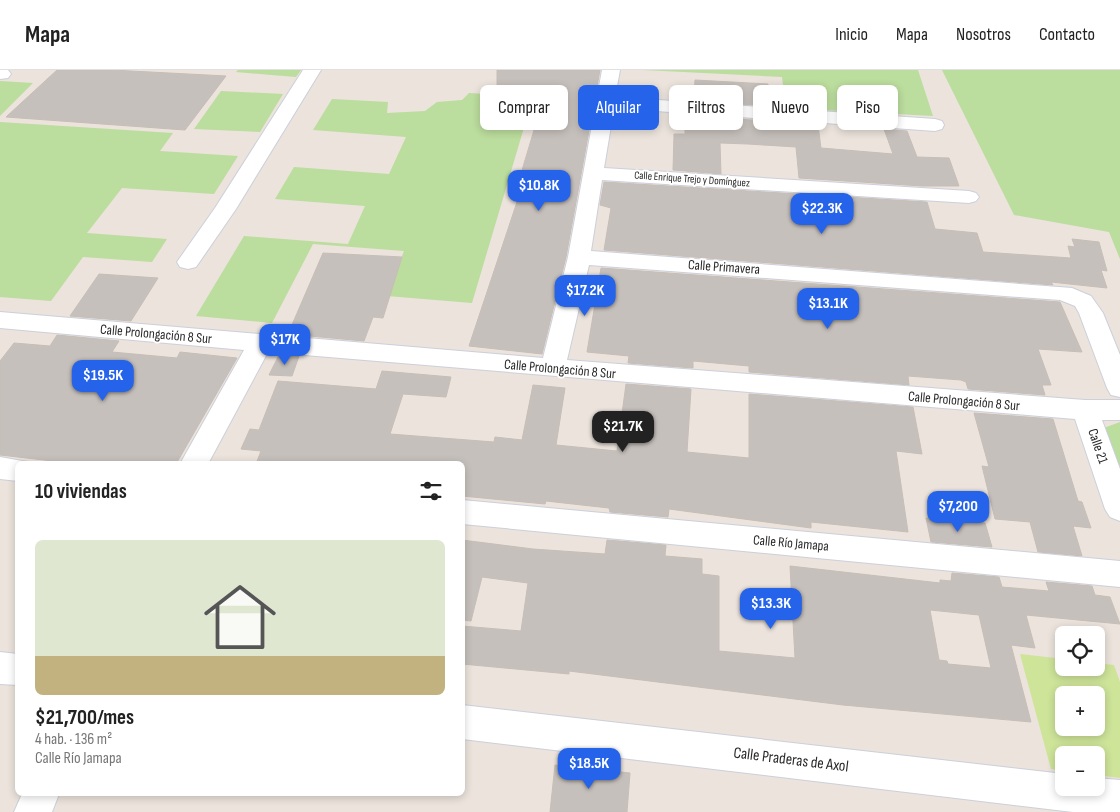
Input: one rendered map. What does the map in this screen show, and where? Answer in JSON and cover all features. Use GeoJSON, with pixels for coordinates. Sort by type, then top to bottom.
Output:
{"type":"FeatureCollection","features":[{"type":"Feature","properties":{"kind":"street"},"geometry":{"type":"LineString","coordinates":[[188,262],[225,208],[312,70]]}},
{"type":"Feature","properties":{"kind":"street"},"geometry":{"type":"LineString","coordinates":[[609,85],[611,70]]}},
{"type":"Feature","properties":{"kind":"street"},"geometry":{"type":"LineString","coordinates":[[659,106],[935,125]]}},
{"type":"Feature","properties":{"kind":"street"},"geometry":{"type":"LineString","coordinates":[[553,368],[579,257],[602,130]]}},
{"type":"Feature","properties":{"kind":"street","name":"Calle Enrique Trejo y Domínguez"},"geometry":{"type":"LineString","coordinates":[[594,173],[969,197]]}},
{"type":"Feature","properties":{"kind":"street","name":"Calle Primavera"},"geometry":{"type":"LineString","coordinates":[[579,257],[1049,291],[1074,295],[1083,301],[1091,312],[1120,388]]}},
{"type":"Feature","properties":{"kind":"street","name":"Calle Prolongación 8 Sur"},"geometry":{"type":"LineString","coordinates":[[0,320],[553,368],[1085,410],[1120,410]]}},
{"type":"Feature","properties":{"kind":"street"},"geometry":{"type":"LineString","coordinates":[[196,461],[260,344]]}},
{"type":"Feature","properties":{"kind":"street","name":"Calle 21"},"geometry":{"type":"LineString","coordinates":[[1085,410],[1120,509]]}},
{"type":"Feature","properties":{"kind":"street"},"geometry":{"type":"LineString","coordinates":[[0,468],[15,470]]}},
{"type":"Feature","properties":{"kind":"street","name":"Calle Río Jamapa"},"geometry":{"type":"LineString","coordinates":[[465,512],[1120,574]]}},
{"type":"Feature","properties":{"kind":"street"},"geometry":{"type":"LineString","coordinates":[[0,668],[15,670]]}},
{"type":"Feature","properties":{"kind":"street","name":"Calle Praderas de Axol"},"geometry":{"type":"LineString","coordinates":[[465,722],[1120,799]]}},
{"type":"Feature","properties":{"kind":"street"},"geometry":{"type":"LineString","coordinates":[[33,812],[39,796]]}},
{"type":"Feature","properties":{"kind":"green space"},"geometry":{"type":"Polygon","coordinates":[[[238,70],[301,70],[296,77],[236,72],[238,70]]]}},
{"type":"Feature","properties":{"kind":"green space"},"geometry":{"type":"Polygon","coordinates":[[[643,70],[918,70],[933,116],[898,114],[898,85],[837,85],[837,111],[827,110],[827,85],[783,85],[782,77],[643,70]]]}},
{"type":"Feature","properties":{"kind":"green space"},"geometry":{"type":"Polygon","coordinates":[[[942,70],[1120,70],[1120,259],[1109,232],[1014,215],[942,70]]]}},
{"type":"Feature","properties":{"kind":"green space"},"geometry":{"type":"Polygon","coordinates":[[[0,81],[33,83],[0,116],[0,81]]]}},
{"type":"Feature","properties":{"kind":"green space"},"geometry":{"type":"Polygon","coordinates":[[[221,91],[283,94],[260,132],[194,129],[221,91]]]}},
{"type":"Feature","properties":{"kind":"green space"},"geometry":{"type":"Polygon","coordinates":[[[469,93],[480,94],[480,130],[523,130],[472,303],[387,296],[404,251],[313,244],[272,323],[196,316],[244,236],[348,244],[365,206],[275,199],[294,167],[389,174],[406,137],[313,130],[332,99],[388,102],[387,113],[425,111],[437,102],[462,100],[469,93]]]}},
{"type":"Feature","properties":{"kind":"green space"},"geometry":{"type":"Polygon","coordinates":[[[0,122],[173,133],[160,151],[238,156],[214,194],[122,188],[87,233],[167,239],[152,262],[83,257],[51,301],[0,297],[0,122]]]}},
{"type":"Feature","properties":{"kind":"green space"},"geometry":{"type":"Polygon","coordinates":[[[1120,422],[1120,475],[1101,429],[1120,422]]]}},
{"type":"Feature","properties":{"kind":"green space"},"geometry":{"type":"Polygon","coordinates":[[[1020,654],[1055,658],[1055,676],[1105,676],[1105,664],[1114,665],[1120,682],[1120,778],[1105,776],[1105,746],[1055,746],[1055,770],[1051,769],[1020,654]]]}},
{"type":"Feature","properties":{"kind":"building"},"geometry":{"type":"Polygon","coordinates":[[[57,70],[112,70],[226,76],[185,130],[6,117],[57,70]]]}},
{"type":"Feature","properties":{"kind":"building"},"geometry":{"type":"Polygon","coordinates":[[[497,70],[600,70],[597,85],[578,85],[578,130],[589,130],[566,257],[542,354],[469,346],[522,187],[517,187],[534,130],[568,130],[568,85],[497,85],[497,70]]]}},
{"type":"Feature","properties":{"kind":"building"},"geometry":{"type":"Polygon","coordinates":[[[695,80],[768,85],[753,85],[753,105],[743,104],[743,85],[695,85],[695,80]]]}},
{"type":"Feature","properties":{"kind":"building"},"geometry":{"type":"Polygon","coordinates":[[[743,119],[753,120],[753,130],[819,130],[821,148],[893,154],[884,130],[907,131],[917,157],[949,158],[959,186],[922,186],[799,178],[796,147],[748,144],[720,143],[721,174],[673,170],[674,134],[685,134],[685,130],[743,130],[743,119]]]}},
{"type":"Feature","properties":{"kind":"building"},"geometry":{"type":"Polygon","coordinates":[[[604,182],[927,202],[935,229],[977,233],[983,252],[1071,258],[1068,246],[1075,247],[1072,239],[1099,242],[1107,271],[1101,270],[1107,288],[1051,282],[1053,285],[604,250],[611,208],[600,205],[604,182]]]}},
{"type":"Feature","properties":{"kind":"building"},"geometry":{"type":"Polygon","coordinates":[[[323,253],[402,257],[383,318],[373,317],[364,341],[288,334],[323,253]]]}},
{"type":"Feature","properties":{"kind":"building"},"geometry":{"type":"Polygon","coordinates":[[[601,268],[1060,302],[1082,352],[1038,349],[1051,385],[1042,385],[1045,395],[968,389],[966,382],[961,380],[908,376],[909,385],[749,372],[749,366],[693,361],[693,368],[628,363],[629,356],[587,352],[601,268]]]}},
{"type":"Feature","properties":{"kind":"building"},"geometry":{"type":"Polygon","coordinates":[[[99,274],[158,278],[131,321],[70,316],[99,274]]]}},
{"type":"Feature","properties":{"kind":"building"},"geometry":{"type":"Polygon","coordinates":[[[57,335],[119,341],[112,352],[177,358],[180,352],[237,358],[178,461],[53,461],[0,455],[0,361],[14,343],[50,346],[57,335]]]}},
{"type":"Feature","properties":{"kind":"building"},"geometry":{"type":"Polygon","coordinates":[[[279,355],[299,356],[292,376],[269,375],[279,355]]]}},
{"type":"Feature","properties":{"kind":"building"},"geometry":{"type":"Polygon","coordinates":[[[382,371],[451,377],[446,397],[403,394],[390,434],[494,442],[495,437],[522,440],[533,385],[565,388],[556,445],[617,451],[626,384],[691,389],[687,452],[749,458],[749,394],[913,407],[922,454],[896,451],[908,532],[811,522],[811,528],[669,509],[668,517],[610,512],[609,508],[546,501],[545,504],[465,496],[465,461],[257,461],[261,451],[241,449],[250,429],[259,430],[278,381],[376,389],[382,371]]]}},
{"type":"Feature","properties":{"kind":"building"},"geometry":{"type":"Polygon","coordinates":[[[974,413],[1053,419],[1078,501],[1082,502],[1091,528],[1073,526],[1082,556],[1038,552],[1030,522],[995,519],[982,466],[989,467],[974,413]]]}},
{"type":"Feature","properties":{"kind":"building"},"geometry":{"type":"Polygon","coordinates":[[[926,518],[985,523],[992,547],[931,542],[926,518]]]}},
{"type":"Feature","properties":{"kind":"building"},"geometry":{"type":"Polygon","coordinates":[[[465,540],[533,549],[605,554],[607,540],[666,545],[665,556],[702,559],[702,574],[719,576],[719,651],[795,658],[790,566],[940,583],[940,580],[951,581],[952,573],[999,577],[1002,587],[1049,591],[1046,582],[1092,586],[1095,595],[1110,597],[1120,624],[1026,615],[1035,648],[1011,645],[1031,722],[843,705],[569,671],[569,674],[465,664],[465,626],[521,631],[528,583],[482,577],[471,621],[465,620],[465,540]],[[930,610],[939,660],[947,661],[948,664],[991,668],[979,615],[930,610]]]}},
{"type":"Feature","properties":{"kind":"building"},"geometry":{"type":"Polygon","coordinates":[[[555,765],[630,773],[627,812],[550,812],[555,765]]]}}]}
